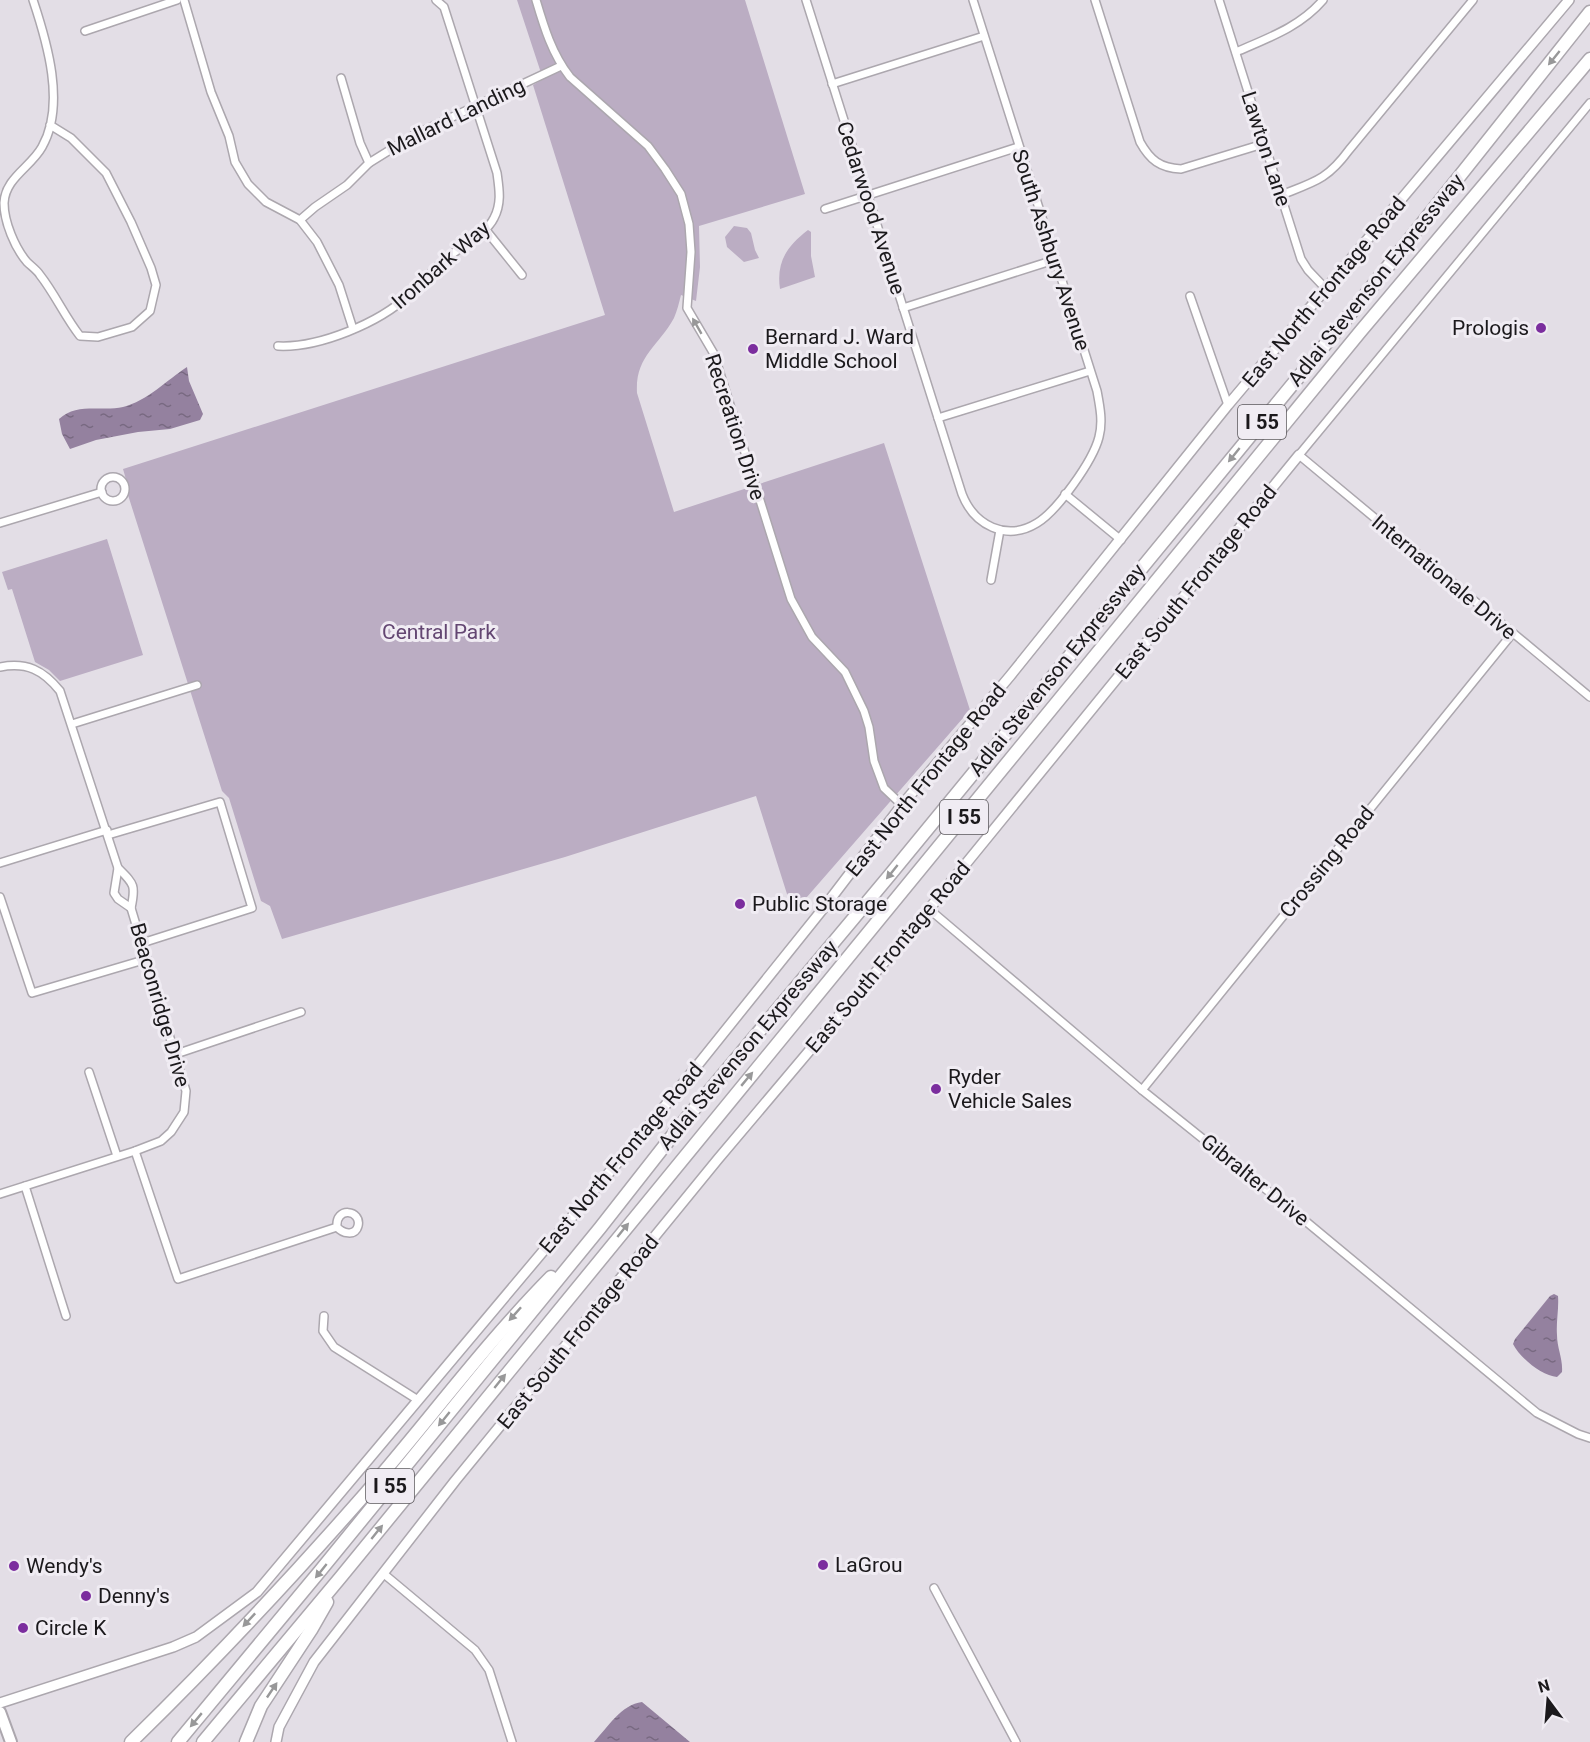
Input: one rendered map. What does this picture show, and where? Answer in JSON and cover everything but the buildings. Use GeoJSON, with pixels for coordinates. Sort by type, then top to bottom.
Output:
{"type":"FeatureCollection","features":[{"type":"Feature","properties":{"kind":"highway","name":"Adlai Stevenson Expressway"},"geometry":{"type":"LineString","coordinates":[[178,1742],[600,1228],[680,1126],[1347,318],[1590,12]]}},
{"type":"Feature","properties":{"kind":"highway","name":"Adlai Stevenson Expressway"},"geometry":{"type":"LineString","coordinates":[[203,1742],[340,1578],[1353,341],[1590,59]]}},
{"type":"Feature","properties":{"kind":"highway"},"geometry":{"type":"LineString","coordinates":[[131,1742],[201,1673],[359,1501],[515,1313],[600,1228]]}},
{"type":"Feature","properties":{"kind":"highway"},"geometry":{"type":"LineString","coordinates":[[246,1742],[261,1706],[311,1630],[340,1578]]}},
{"type":"Feature","properties":{"kind":"main road"},"geometry":{"type":"LineString","coordinates":[[0,1712],[11,1742]]}},
{"type":"Feature","properties":{"kind":"street"},"geometry":{"type":"LineString","coordinates":[[33,0],[47,43],[54,99],[50,125],[42,148],[6,191],[5,209],[13,236],[19,251],[40,274],[80,336],[98,337],[132,327],[150,311],[156,285],[151,268],[106,173],[71,138],[50,125]]}},
{"type":"Feature","properties":{"kind":"street"},"geometry":{"type":"LineString","coordinates":[[85,31],[177,0]]}},
{"type":"Feature","properties":{"kind":"street"},"geometry":{"type":"LineString","coordinates":[[184,0],[211,92],[229,136],[235,162],[248,184],[266,202],[300,220],[317,242],[339,285],[353,329]]}},
{"type":"Feature","properties":{"kind":"street","name":"Ironbark Way"},"geometry":{"type":"LineString","coordinates":[[278,346],[304,345],[353,329],[382,315],[408,296],[442,262],[485,230],[494,218],[500,195],[496,173],[444,7],[436,0]]}},
{"type":"Feature","properties":{"kind":"street","name":"Recreation Drive"},"geometry":{"type":"LineString","coordinates":[[536,0],[546,33],[561,66],[570,77],[648,146],[681,194],[689,224],[691,252],[687,308],[714,354],[791,599],[812,637],[845,672],[864,711],[874,761],[884,788],[902,806]]}},
{"type":"Feature","properties":{"kind":"street","name":"Cedarwood Avenue"},"geometry":{"type":"LineString","coordinates":[[806,0],[966,506],[982,523],[1000,530]]}},
{"type":"Feature","properties":{"kind":"street","name":"South Ashbury Avenue"},"geometry":{"type":"LineString","coordinates":[[973,0],[1100,408],[1099,437],[1090,461],[1065,494]]}},
{"type":"Feature","properties":{"kind":"street"},"geometry":{"type":"LineString","coordinates":[[1095,0],[1140,142],[1150,157],[1167,168],[1181,169],[1263,144]]}},
{"type":"Feature","properties":{"kind":"street","name":"Lawton Lane"},"geometry":{"type":"LineString","coordinates":[[1219,0],[1301,258],[1308,270],[1327,290]]}},
{"type":"Feature","properties":{"kind":"street"},"geometry":{"type":"LineString","coordinates":[[1236,52],[1295,26],[1312,13],[1323,0]]}},
{"type":"Feature","properties":{"kind":"street"},"geometry":{"type":"LineString","coordinates":[[1281,195],[1317,181],[1335,168],[1473,0]]}},
{"type":"Feature","properties":{"kind":"street","name":"East North Frontage Road"},"geometry":{"type":"LineString","coordinates":[[0,1703],[173,1647],[196,1637],[219,1622],[257,1592],[660,1112],[902,806],[1121,540],[1228,405],[1569,0]]}},
{"type":"Feature","properties":{"kind":"street"},"geometry":{"type":"LineString","coordinates":[[832,84],[984,36]]}},
{"type":"Feature","properties":{"kind":"street","name":"Mallard Landing"},"geometry":{"type":"LineString","coordinates":[[300,220],[347,185],[369,162],[414,135],[561,66]]}},
{"type":"Feature","properties":{"kind":"street"},"geometry":{"type":"LineString","coordinates":[[341,78],[360,143],[369,162]]}},
{"type":"Feature","properties":{"kind":"street","name":"East South Frontage Road"},"geometry":{"type":"LineString","coordinates":[[276,1742],[279,1727],[314,1662],[455,1481],[711,1168],[929,909],[1590,103]]}},
{"type":"Feature","properties":{"kind":"street"},"geometry":{"type":"LineString","coordinates":[[825,209],[1018,147]]}},
{"type":"Feature","properties":{"kind":"street"},"geometry":{"type":"LineString","coordinates":[[485,230],[522,275]]}},
{"type":"Feature","properties":{"kind":"street"},"geometry":{"type":"LineString","coordinates":[[903,308],[1054,260]]}},
{"type":"Feature","properties":{"kind":"street"},"geometry":{"type":"LineString","coordinates":[[1190,296],[1228,405]]}},
{"type":"Feature","properties":{"kind":"street"},"geometry":{"type":"LineString","coordinates":[[938,418],[1090,370]]}},
{"type":"Feature","properties":{"kind":"street","name":"Internationale Drive"},"geometry":{"type":"LineString","coordinates":[[1299,455],[1590,697]]}},
{"type":"Feature","properties":{"kind":"street"},"geometry":{"type":"LineString","coordinates":[[0,523],[102,492]]}},
{"type":"Feature","properties":{"kind":"street"},"geometry":{"type":"LineString","coordinates":[[991,580],[1000,530],[1014,530],[1038,523],[1065,494],[1121,540]]}},
{"type":"Feature","properties":{"kind":"street","name":"Crossing Road"},"geometry":{"type":"LineString","coordinates":[[1142,1090],[1512,634]]}},
{"type":"Feature","properties":{"kind":"street","name":"Beaconridge Drive"},"geometry":{"type":"LineString","coordinates":[[0,667],[24,665],[49,677],[60,691],[118,868],[133,884],[135,890],[131,908],[186,1091],[184,1112],[171,1132],[161,1141],[0,1194]]}},
{"type":"Feature","properties":{"kind":"street"},"geometry":{"type":"LineString","coordinates":[[72,724],[196,685]]}},
{"type":"Feature","properties":{"kind":"street"},"geometry":{"type":"LineString","coordinates":[[0,863],[219,802],[252,908],[142,943]]}},
{"type":"Feature","properties":{"kind":"street","name":"Beaconridge Drive"},"geometry":{"type":"LineString","coordinates":[[118,868],[114,893],[118,899],[131,908]]}},
{"type":"Feature","properties":{"kind":"street"},"geometry":{"type":"LineString","coordinates":[[0,897],[32,993],[147,959]]}},
{"type":"Feature","properties":{"kind":"street","name":"Gibralter Drive"},"geometry":{"type":"LineString","coordinates":[[929,909],[1142,1090],[1303,1219],[1537,1413],[1590,1438]]}},
{"type":"Feature","properties":{"kind":"street"},"geometry":{"type":"LineString","coordinates":[[176,1054],[301,1012]]}},
{"type":"Feature","properties":{"kind":"street"},"geometry":{"type":"LineString","coordinates":[[89,1072],[117,1156]]}},
{"type":"Feature","properties":{"kind":"street"},"geometry":{"type":"LineString","coordinates":[[135,1151],[178,1279],[337,1227]]}},
{"type":"Feature","properties":{"kind":"street"},"geometry":{"type":"LineString","coordinates":[[25,1186],[66,1316]]}},
{"type":"Feature","properties":{"kind":"street"},"geometry":{"type":"LineString","coordinates":[[324,1316],[323,1331],[334,1347],[418,1400]]}},
{"type":"Feature","properties":{"kind":"street"},"geometry":{"type":"LineString","coordinates":[[384,1574],[475,1650],[489,1670],[512,1742]]}},
{"type":"Feature","properties":{"kind":"street"},"geometry":{"type":"LineString","coordinates":[[934,1588],[1016,1742]]}},
{"type":"Feature","properties":{"kind":"green space","name":"Central Park"},"geometry":{"type":"Polygon","coordinates":[[[517,0],[745,0],[805,194],[699,226],[700,267],[696,301],[681,295],[674,318],[649,352],[637,380],[637,393],[674,512],[884,443],[970,710],[793,913],[756,796],[565,857],[282,939],[270,906],[261,901],[229,798],[222,791],[128,495],[129,490],[123,469],[605,315],[533,85],[543,79],[517,0]]]}},
{"type":"Feature","properties":{"kind":"green space"},"geometry":{"type":"Polygon","coordinates":[[[734,226],[747,228],[751,233],[759,258],[744,262],[727,247],[725,237],[734,226]]]}},
{"type":"Feature","properties":{"kind":"green space"},"geometry":{"type":"Polygon","coordinates":[[[808,230],[811,232],[811,256],[815,277],[780,289],[780,271],[785,255],[794,242],[808,230]]]}},
{"type":"Feature","properties":{"kind":"green space"},"geometry":{"type":"Polygon","coordinates":[[[107,539],[143,655],[60,681],[49,670],[35,662],[12,589],[8,590],[2,572],[107,539]]]}},
{"type":"Feature","properties":{"kind":"water"},"geometry":{"type":"Polygon","coordinates":[[[187,367],[189,381],[203,414],[200,420],[170,429],[96,440],[70,449],[62,434],[59,419],[66,414],[82,409],[115,408],[132,404],[149,395],[187,367]]]}},
{"type":"Feature","properties":{"kind":"water"},"geometry":{"type":"Polygon","coordinates":[[[1554,1294],[1558,1296],[1557,1340],[1562,1367],[1562,1372],[1557,1377],[1532,1365],[1513,1344],[1550,1296],[1554,1294]]]}},
{"type":"Feature","properties":{"kind":"water"},"geometry":{"type":"Polygon","coordinates":[[[642,1702],[690,1742],[594,1742],[621,1712],[642,1702]]]}},
{"type":"Feature","properties":{"kind":"place","name":"Prologis"},"geometry":{"type":"Point","coordinates":[1541,328]}},
{"type":"Feature","properties":{"kind":"place","name":"Bernard J. Ward Middle School"},"geometry":{"type":"Point","coordinates":[753,349]}},
{"type":"Feature","properties":{"kind":"place","name":"Public Storage"},"geometry":{"type":"Point","coordinates":[740,904]}},
{"type":"Feature","properties":{"kind":"place","name":"Ryder Vehicle Sales"},"geometry":{"type":"Point","coordinates":[936,1089]}},
{"type":"Feature","properties":{"kind":"place","name":"LaGrou"},"geometry":{"type":"Point","coordinates":[823,1565]}},
{"type":"Feature","properties":{"kind":"place","name":"Wendy's"},"geometry":{"type":"Point","coordinates":[14,1566]}},
{"type":"Feature","properties":{"kind":"place","name":"Denny's"},"geometry":{"type":"Point","coordinates":[86,1596]}},
{"type":"Feature","properties":{"kind":"place","name":"Circle K"},"geometry":{"type":"Point","coordinates":[23,1628]}}]}
